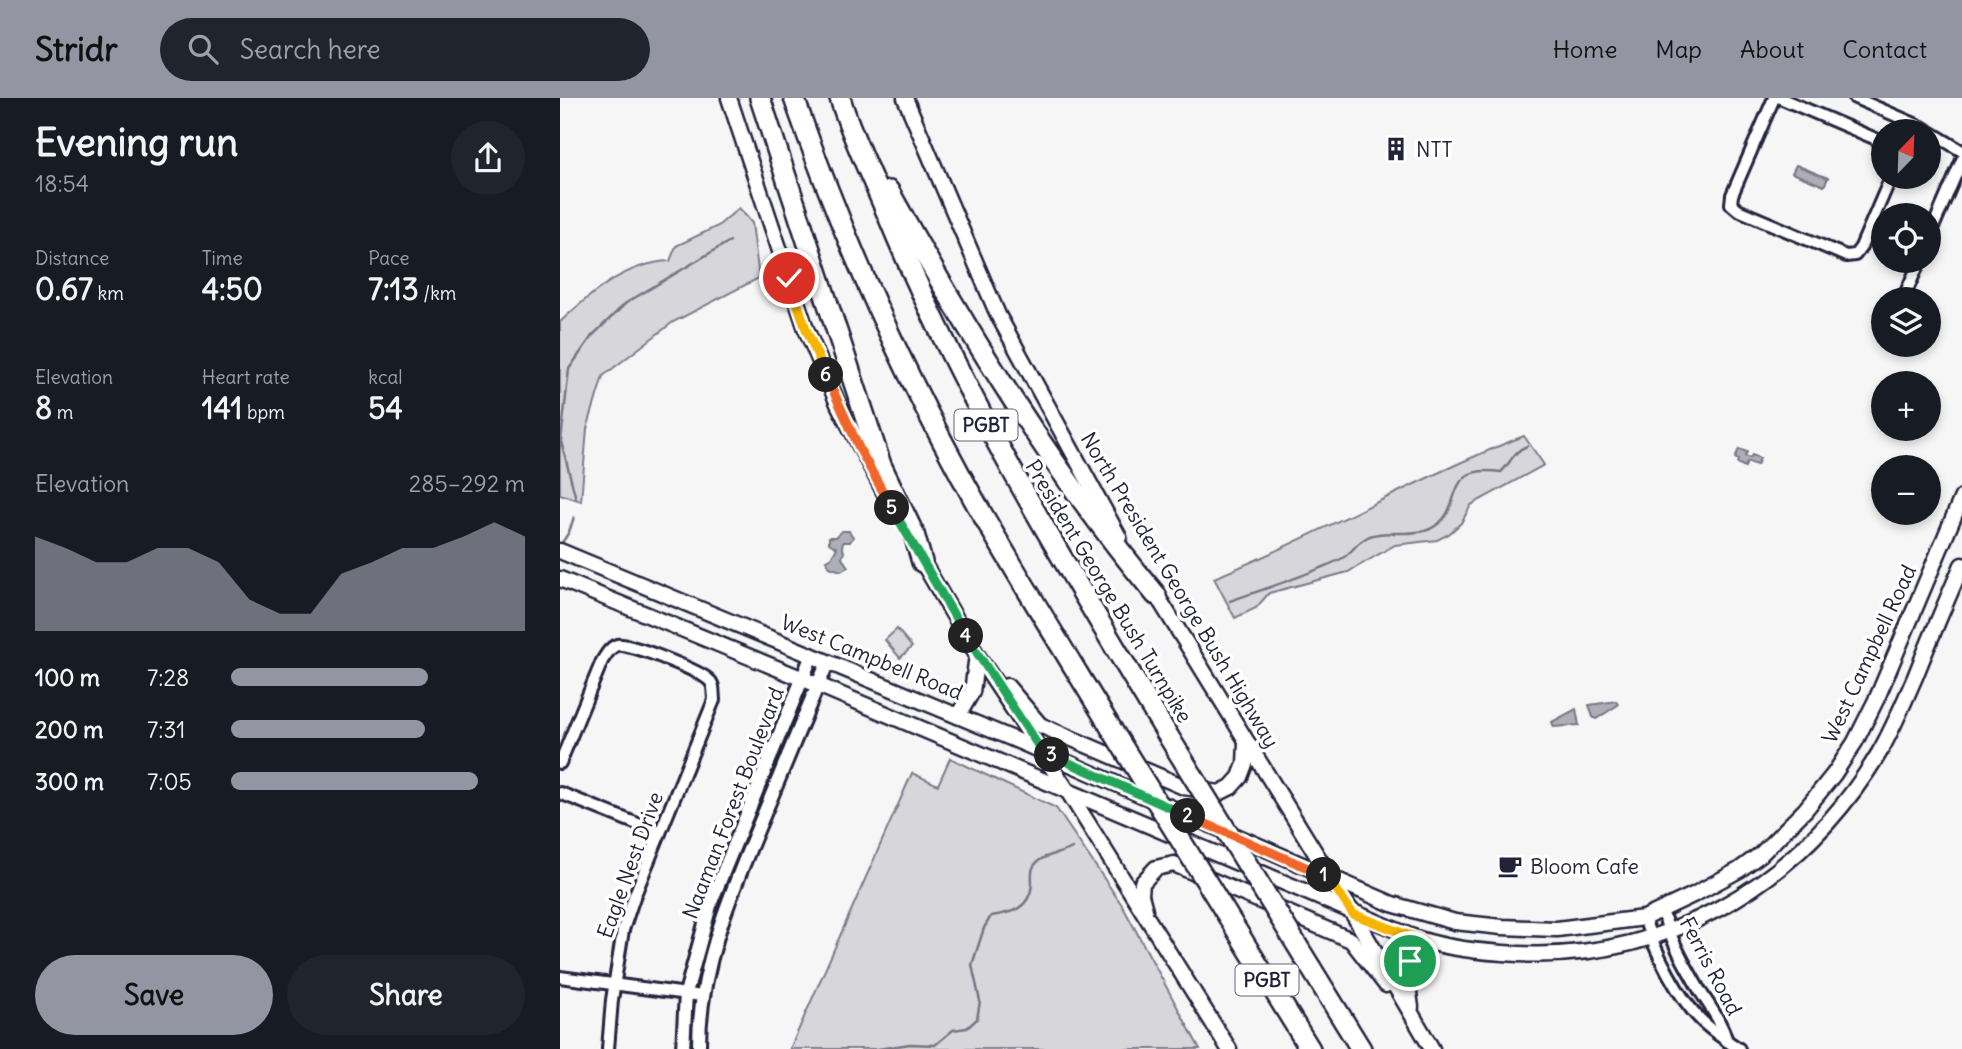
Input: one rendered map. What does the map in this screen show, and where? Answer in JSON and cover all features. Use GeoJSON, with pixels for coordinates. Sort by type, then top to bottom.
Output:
{"type":"FeatureCollection","features":[{"type":"Feature","properties":{"kind":"highway"},"geometry":{"type":"LineString","coordinates":[[761,98],[881,465],[914,534],[922,562]]}},
{"type":"Feature","properties":{"kind":"highway","name":"PGBT"},"geometry":{"type":"LineString","coordinates":[[794,98],[865,281],[927,410],[1001,547],[1310,1049]]}},
{"type":"Feature","properties":{"kind":"highway"},"geometry":{"type":"LineString","coordinates":[[841,103],[942,287],[994,371],[1112,542],[1156,595]]}},
{"type":"Feature","properties":{"kind":"highway","name":"President George Bush Turnpike"},"geometry":{"type":"LineString","coordinates":[[841,103],[919,290],[976,408],[1041,526],[1361,1049]]}},
{"type":"Feature","properties":{"kind":"main road"},"geometry":{"type":"LineString","coordinates":[[729,98],[806,329],[860,450],[977,654],[1069,793],[1229,1049]]}},
{"type":"Feature","properties":{"kind":"main road","name":"North President George Bush Highway"},"geometry":{"type":"LineString","coordinates":[[905,98],[998,315],[1106,514],[1353,914],[1432,1049]]}},
{"type":"Feature","properties":{"kind":"main road","name":"West Campbell Road"},"geometry":{"type":"LineString","coordinates":[[560,551],[1041,750],[1392,904],[1455,922],[1502,928],[1557,929],[1644,918],[1662,910],[1739,870],[1761,855],[1805,810],[1855,742],[1877,698],[1962,497]]}},
{"type":"Feature","properties":{"kind":"main road"},"geometry":{"type":"LineString","coordinates":[[560,579],[818,685],[1353,914],[1423,941],[1487,952],[1548,955],[1592,951],[1651,939],[1720,908],[1772,875],[1794,857],[1857,787],[1880,751],[1903,705],[1962,565]]}},
{"type":"Feature","properties":{"kind":"main road"},"geometry":{"type":"LineString","coordinates":[[958,716],[972,692],[977,654]]}},
{"type":"Feature","properties":{"kind":"main road"},"geometry":{"type":"LineString","coordinates":[[977,654],[1040,725],[1184,788],[1219,793],[1231,787],[1240,777],[1245,764],[1246,743]]}},
{"type":"Feature","properties":{"kind":"main road"},"geometry":{"type":"LineString","coordinates":[[1147,920],[1141,895],[1142,883],[1156,868],[1174,864],[1351,940],[1412,1015]]}},
{"type":"Feature","properties":{"kind":"main road"},"geometry":{"type":"LineString","coordinates":[[1412,1015],[1407,973],[1410,961],[1423,941]]}},
{"type":"Feature","properties":{"kind":"street"},"geometry":{"type":"LineString","coordinates":[[1774,98],[1732,195],[1731,204],[1738,210],[1846,256],[1855,255],[1886,189]]}},
{"type":"Feature","properties":{"kind":"street"},"geometry":{"type":"LineString","coordinates":[[1780,98],[1871,137]]}},
{"type":"Feature","properties":{"kind":"street"},"geometry":{"type":"LineString","coordinates":[[1855,98],[1922,127],[1962,151]]}},
{"type":"Feature","properties":{"kind":"street"},"geometry":{"type":"LineString","coordinates":[[1941,209],[1962,160]]}},
{"type":"Feature","properties":{"kind":"street","name":"Eagle Nest Drive"},"geometry":{"type":"LineString","coordinates":[[560,763],[602,661],[610,649],[618,645],[630,646],[708,678],[713,686],[714,701],[623,930],[608,1049]]}},
{"type":"Feature","properties":{"kind":"street","name":"Naaman Forest Boulevard"},"geometry":{"type":"LineString","coordinates":[[683,1049],[686,993],[711,902],[812,655]]}},
{"type":"Feature","properties":{"kind":"street","name":"Naaman Forest Boulevard"},"geometry":{"type":"LineString","coordinates":[[699,1049],[702,996],[737,880],[828,662]]}},
{"type":"Feature","properties":{"kind":"street"},"geometry":{"type":"LineString","coordinates":[[560,793],[660,833]]}},
{"type":"Feature","properties":{"kind":"street"},"geometry":{"type":"LineString","coordinates":[[737,839],[734,866],[737,880]]}},
{"type":"Feature","properties":{"kind":"street","name":"Ferris Road"},"geometry":{"type":"LineString","coordinates":[[1662,910],[1668,931],[1702,994],[1722,1023],[1727,1041]]}},
{"type":"Feature","properties":{"kind":"street","name":"Ferris Road"},"geometry":{"type":"LineString","coordinates":[[1644,918],[1664,966],[1702,1021],[1739,1049]]}},
{"type":"Feature","properties":{"kind":"street"},"geometry":{"type":"LineString","coordinates":[[560,977],[702,996]]}},
{"type":"Feature","properties":{"kind":"shaded area"},"geometry":{"type":"Polygon","coordinates":[[[1796,165],[1828,178],[1824,186],[1792,173],[1796,165]]]}},
{"type":"Feature","properties":{"kind":"shaded area"},"geometry":{"type":"Polygon","coordinates":[[[739,208],[752,223],[759,278],[673,322],[603,376],[587,429],[581,501],[560,494],[560,322],[610,281],[639,267],[670,261],[676,246],[718,226],[739,208]]]}},
{"type":"Feature","properties":{"kind":"shaded area"},"geometry":{"type":"Polygon","coordinates":[[[1524,436],[1544,465],[1471,505],[1461,523],[1449,534],[1437,540],[1395,545],[1348,572],[1269,593],[1256,608],[1235,618],[1214,578],[1446,469],[1524,436]]]}},
{"type":"Feature","properties":{"kind":"shaded area"},"geometry":{"type":"Polygon","coordinates":[[[1739,449],[1747,452],[1745,456],[1760,458],[1757,465],[1747,462],[1745,467],[1737,463],[1735,458],[1739,449]]]}},
{"type":"Feature","properties":{"kind":"shaded area"},"geometry":{"type":"Polygon","coordinates":[[[842,531],[849,531],[853,537],[850,542],[844,542],[842,545],[842,558],[848,567],[841,571],[829,567],[826,560],[831,558],[837,548],[829,543],[829,537],[836,537],[842,531]]]}},
{"type":"Feature","properties":{"kind":"shaded area"},"geometry":{"type":"Polygon","coordinates":[[[897,629],[912,647],[900,658],[885,640],[897,629]]]}},
{"type":"Feature","properties":{"kind":"shaded area"},"geometry":{"type":"Polygon","coordinates":[[[1616,701],[1618,705],[1596,719],[1593,717],[1589,705],[1616,701]]]}},
{"type":"Feature","properties":{"kind":"shaded area"},"geometry":{"type":"Polygon","coordinates":[[[1576,709],[1579,725],[1554,727],[1552,722],[1576,709]]]}},
{"type":"Feature","properties":{"kind":"shaded area"},"geometry":{"type":"Polygon","coordinates":[[[950,758],[1056,808],[1122,905],[1200,1049],[790,1049],[912,773],[938,785],[950,758]]]}},
{"type":"Feature","properties":{"kind":"waterway"},"geometry":{"type":"LineString","coordinates":[[576,499],[561,441],[569,369],[592,336],[626,303],[730,241]]}},
{"type":"Feature","properties":{"kind":"waterway"},"geometry":{"type":"LineString","coordinates":[[1230,601],[1328,565],[1345,557],[1362,540],[1372,535],[1415,533],[1430,529],[1441,521],[1448,511],[1461,481],[1481,471],[1501,472],[1515,454],[1527,446]]}},
{"type":"Feature","properties":{"kind":"waterway"},"geometry":{"type":"LineString","coordinates":[[560,546],[574,517]]}},
{"type":"Feature","properties":{"kind":"waterway"},"geometry":{"type":"LineString","coordinates":[[878,1049],[910,1044],[935,1045],[953,1030],[967,1028],[977,1019],[980,1001],[972,965],[984,928],[991,916],[1023,905],[1030,893],[1032,870],[1036,863],[1072,848]]}},
{"type":"Feature","properties":{"kind":"place","name":"NTT"},"geometry":{"type":"Point","coordinates":[1396,149]}},
{"type":"Feature","properties":{"kind":"place","name":"Bloom Cafe"},"geometry":{"type":"Point","coordinates":[1510,866]}},
{"type":"Feature","properties":{"kind":"route"},"geometry":{"type":"LineString","coordinates":[[789,278],[806,329],[860,450],[977,654],[1041,750],[1328,877],[1353,914],[1423,941],[1410,961]]}}]}
